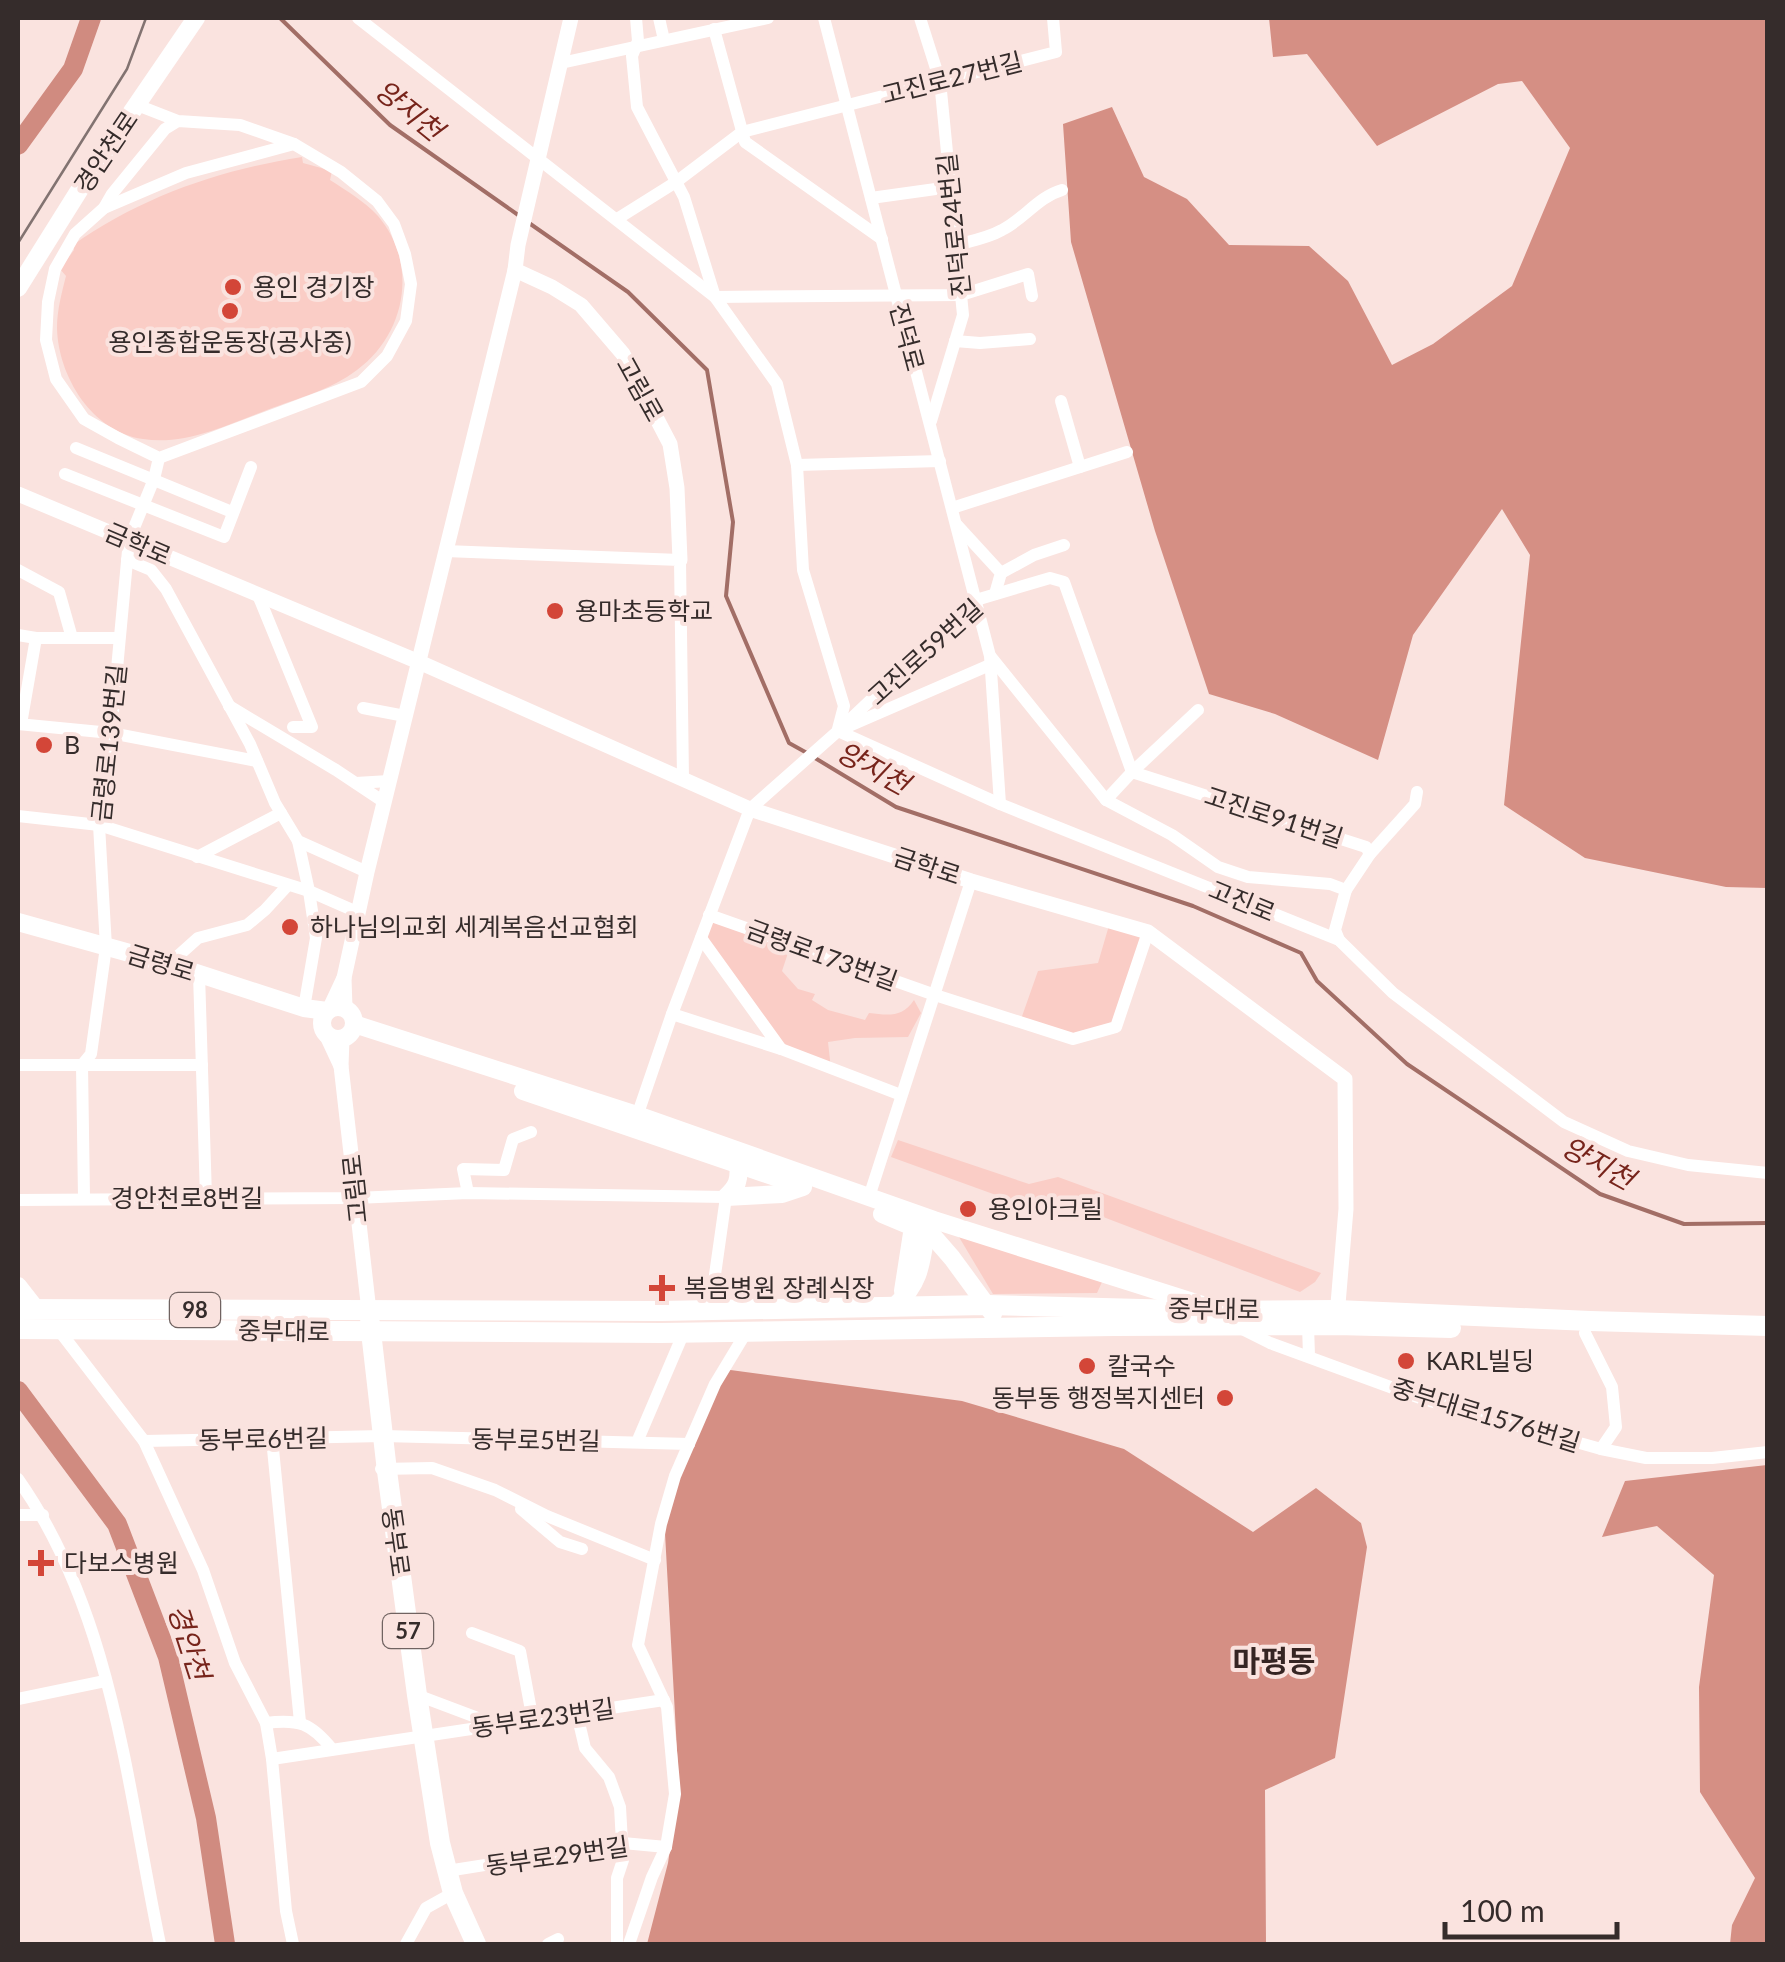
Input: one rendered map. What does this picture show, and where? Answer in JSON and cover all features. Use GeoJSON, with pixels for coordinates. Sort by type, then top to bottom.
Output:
{"type":"FeatureCollection","features":[{"type":"Feature","properties":{"kind":"main road","name":"경안천로"},"geometry":{"type":"LineString","coordinates":[[18,288],[193,21]]}},
{"type":"Feature","properties":{"kind":"main road","name":"금령로"},"geometry":{"type":"LineString","coordinates":[[18,922],[304,1008],[337,1024],[635,1122]]}},
{"type":"Feature","properties":{"kind":"main road"},"geometry":{"type":"LineString","coordinates":[[635,1122],[932,1235],[1002,1327]]}},
{"type":"Feature","properties":{"kind":"main road"},"geometry":{"type":"LineString","coordinates":[[635,1122],[1219,1310]]}},
{"type":"Feature","properties":{"kind":"main road"},"geometry":{"type":"LineString","coordinates":[[726,1197],[736,1188],[738,1164]]}},
{"type":"Feature","properties":{"kind":"main road"},"geometry":{"type":"LineString","coordinates":[[726,1197],[782,1194],[803,1187]]}},
{"type":"Feature","properties":{"kind":"main road"},"geometry":{"type":"LineString","coordinates":[[896,1306],[919,1230]]}},
{"type":"Feature","properties":{"kind":"main road"},"geometry":{"type":"LineString","coordinates":[[18,1286],[25,1317]]}},
{"type":"Feature","properties":{"kind":"main road","name":"중부대로"},"geometry":{"type":"LineString","coordinates":[[25,1317],[58,1328],[370,1322],[661,1310],[986,1305],[1219,1310],[1585,1333],[1768,1338]]}},
{"type":"Feature","properties":{"kind":"main road","name":"중부대로"},"geometry":{"type":"LineString","coordinates":[[25,1317],[370,1322],[661,1332],[1308,1325],[1337,1318],[1768,1326]]}},
{"type":"Feature","properties":{"kind":"main road","name":"동부로"},"geometry":{"type":"LineString","coordinates":[[370,1322],[382,1469],[422,1736],[453,1893],[476,1944]]}},
{"type":"Feature","properties":{"kind":"street"},"geometry":{"type":"LineString","coordinates":[[358,18],[716,297],[778,384],[796,465],[803,570],[844,706],[834,734]]}},
{"type":"Feature","properties":{"kind":"street","name":"고림로"},"geometry":{"type":"LineString","coordinates":[[370,1322],[337,1024],[344,978],[515,270],[571,18]]}},
{"type":"Feature","properties":{"kind":"street"},"geometry":{"type":"LineString","coordinates":[[636,18],[638,41],[632,56],[637,107],[684,197],[716,297]]}},
{"type":"Feature","properties":{"kind":"street"},"geometry":{"type":"LineString","coordinates":[[659,18],[664,40]]}},
{"type":"Feature","properties":{"kind":"street"},"geometry":{"type":"LineString","coordinates":[[561,63],[768,18]]}},
{"type":"Feature","properties":{"kind":"street","name":"진덕로"},"geometry":{"type":"LineString","coordinates":[[824,18],[991,660],[1000,804]]}},
{"type":"Feature","properties":{"kind":"street","name":"진덕로24번길"},"geometry":{"type":"LineString","coordinates":[[920,18],[940,81],[963,315],[930,424]]}},
{"type":"Feature","properties":{"kind":"street","name":"고진로27번길"},"geometry":{"type":"LineString","coordinates":[[742,132],[1056,52],[1053,18]]}},
{"type":"Feature","properties":{"kind":"street"},"geometry":{"type":"LineString","coordinates":[[714,29],[745,142],[882,239]]}},
{"type":"Feature","properties":{"kind":"street"},"geometry":{"type":"LineString","coordinates":[[137,105],[178,121],[240,126],[294,144],[342,172],[377,201],[394,224],[411,284],[406,321],[386,356],[361,382],[160,458],[84,418],[56,379],[46,340],[55,269],[74,234],[104,208],[186,174],[294,144]]}},
{"type":"Feature","properties":{"kind":"street"},"geometry":{"type":"LineString","coordinates":[[104,208],[165,128],[178,121]]}},
{"type":"Feature","properties":{"kind":"street"},"geometry":{"type":"LineString","coordinates":[[617,219],[676,182],[742,132]]}},
{"type":"Feature","properties":{"kind":"street"},"geometry":{"type":"LineString","coordinates":[[871,198],[950,187]]}},
{"type":"Feature","properties":{"kind":"street"},"geometry":{"type":"LineString","coordinates":[[956,244],[1002,230],[1037,202],[1062,190]]}},
{"type":"Feature","properties":{"kind":"street","name":"고림로"},"geometry":{"type":"LineString","coordinates":[[515,270],[581,305],[623,354],[670,444],[677,488],[680,560],[683,780]]}},
{"type":"Feature","properties":{"kind":"street"},"geometry":{"type":"LineString","coordinates":[[716,297],[961,295],[1028,274],[1032,296]]}},
{"type":"Feature","properties":{"kind":"street"},"geometry":{"type":"LineString","coordinates":[[955,341],[980,344],[1030,339]]}},
{"type":"Feature","properties":{"kind":"street"},"geometry":{"type":"LineString","coordinates":[[1061,401],[1080,466]]}},
{"type":"Feature","properties":{"kind":"street"},"geometry":{"type":"LineString","coordinates":[[76,448],[232,512]]}},
{"type":"Feature","properties":{"kind":"street"},"geometry":{"type":"LineString","coordinates":[[952,508],[1127,452]]}},
{"type":"Feature","properties":{"kind":"street","name":"금령로139번길"},"geometry":{"type":"LineString","coordinates":[[84,1198],[82,1066],[91,1054],[106,947],[99,825],[129,540],[160,458]]}},
{"type":"Feature","properties":{"kind":"street"},"geometry":{"type":"LineString","coordinates":[[796,465],[940,461]]}},
{"type":"Feature","properties":{"kind":"street"},"geometry":{"type":"LineString","coordinates":[[65,474],[224,537],[250,467]]}},
{"type":"Feature","properties":{"kind":"street","name":"금학로"},"geometry":{"type":"LineString","coordinates":[[18,494],[418,662],[683,780],[971,880],[1148,932],[1345,1080],[1346,1209],[1337,1318]]}},
{"type":"Feature","properties":{"kind":"street"},"geometry":{"type":"LineString","coordinates":[[956,525],[1002,573]]}},
{"type":"Feature","properties":{"kind":"street"},"geometry":{"type":"LineString","coordinates":[[996,594],[1002,573],[1034,555],[1064,545]]}},
{"type":"Feature","properties":{"kind":"street"},"geometry":{"type":"LineString","coordinates":[[445,551],[680,560]]}},
{"type":"Feature","properties":{"kind":"street"},"geometry":{"type":"LineString","coordinates":[[127,560],[152,570],[166,589],[298,841],[316,938],[304,1008]]}},
{"type":"Feature","properties":{"kind":"street"},"geometry":{"type":"LineString","coordinates":[[18,570],[59,592],[72,638]]}},
{"type":"Feature","properties":{"kind":"street","name":"고진로59번길"},"geometry":{"type":"LineString","coordinates":[[755,804],[976,600],[1050,578],[1064,582],[1132,772]]}},
{"type":"Feature","properties":{"kind":"street"},"geometry":{"type":"LineString","coordinates":[[258,594],[312,727],[293,728]]}},
{"type":"Feature","properties":{"kind":"street"},"geometry":{"type":"LineString","coordinates":[[18,635],[119,638]]}},
{"type":"Feature","properties":{"kind":"street"},"geometry":{"type":"LineString","coordinates":[[36,638],[25,662],[19,724],[111,733],[257,760]]}},
{"type":"Feature","properties":{"kind":"street"},"geometry":{"type":"LineString","coordinates":[[834,734],[991,660]]}},
{"type":"Feature","properties":{"kind":"street","name":"진덕로"},"geometry":{"type":"LineString","coordinates":[[991,660],[1106,800]]}},
{"type":"Feature","properties":{"kind":"street"},"geometry":{"type":"LineString","coordinates":[[228,705],[384,802]]}},
{"type":"Feature","properties":{"kind":"street"},"geometry":{"type":"LineString","coordinates":[[363,708],[405,716]]}},
{"type":"Feature","properties":{"kind":"street"},"geometry":{"type":"LineString","coordinates":[[1198,710],[1106,800],[1172,835],[1218,867],[1248,877],[1330,884],[1346,890],[1334,930],[1339,940]]}},
{"type":"Feature","properties":{"kind":"street","name":"고진로"},"geometry":{"type":"LineString","coordinates":[[834,734],[1339,940],[1394,993],[1564,1122],[1628,1151],[1688,1165],[1768,1173]]}},
{"type":"Feature","properties":{"kind":"street","name":"고진로91번길"},"geometry":{"type":"LineString","coordinates":[[1132,772],[1366,847],[1370,854],[1346,890]]}},
{"type":"Feature","properties":{"kind":"street"},"geometry":{"type":"LineString","coordinates":[[356,783],[389,781]]}},
{"type":"Feature","properties":{"kind":"street"},"geometry":{"type":"LineString","coordinates":[[1370,854],[1415,804],[1417,792]]}},
{"type":"Feature","properties":{"kind":"street"},"geometry":{"type":"LineString","coordinates":[[635,1122],[672,1014],[755,804]]}},
{"type":"Feature","properties":{"kind":"street"},"geometry":{"type":"LineString","coordinates":[[195,856],[199,858],[281,813]]}},
{"type":"Feature","properties":{"kind":"street"},"geometry":{"type":"LineString","coordinates":[[18,816],[99,825],[310,891],[357,912]]}},
{"type":"Feature","properties":{"kind":"street"},"geometry":{"type":"LineString","coordinates":[[298,841],[367,872]]}},
{"type":"Feature","properties":{"kind":"street"},"geometry":{"type":"LineString","coordinates":[[869,1197],[971,880]]}},
{"type":"Feature","properties":{"kind":"street"},"geometry":{"type":"LineString","coordinates":[[168,964],[198,938],[247,925],[288,885]]}},
{"type":"Feature","properties":{"kind":"street","name":"금령로173번길"},"geometry":{"type":"LineString","coordinates":[[710,916],[935,995],[1073,1038],[1116,1027],[1148,932]]}},
{"type":"Feature","properties":{"kind":"street","name":"금령로173번길"},"geometry":{"type":"LineString","coordinates":[[701,938],[780,1050]]}},
{"type":"Feature","properties":{"kind":"street"},"geometry":{"type":"LineString","coordinates":[[199,974],[206,1197]]}},
{"type":"Feature","properties":{"kind":"street"},"geometry":{"type":"LineString","coordinates":[[672,1014],[901,1095]]}},
{"type":"Feature","properties":{"kind":"street"},"geometry":{"type":"LineString","coordinates":[[18,1065],[202,1064]]}},
{"type":"Feature","properties":{"kind":"street"},"geometry":{"type":"LineString","coordinates":[[468,1193],[464,1169],[504,1170],[513,1139],[531,1132]]}},
{"type":"Feature","properties":{"kind":"street","name":"경안천로8번길"},"geometry":{"type":"LineString","coordinates":[[18,1200],[356,1198],[468,1193],[726,1197]]}},
{"type":"Feature","properties":{"kind":"street"},"geometry":{"type":"LineString","coordinates":[[710,1310],[726,1197]]}},
{"type":"Feature","properties":{"kind":"street"},"geometry":{"type":"LineString","coordinates":[[1308,1325],[1309,1356]]}},
{"type":"Feature","properties":{"kind":"street","name":"중부대로1576번길"},"geometry":{"type":"LineString","coordinates":[[1236,1326],[1270,1343],[1423,1399],[1601,1450],[1616,1427],[1612,1387],[1585,1333]]}},
{"type":"Feature","properties":{"kind":"street"},"geometry":{"type":"LineString","coordinates":[[58,1328],[144,1441],[203,1570],[235,1663],[266,1723],[293,1944]]}},
{"type":"Feature","properties":{"kind":"street"},"geometry":{"type":"LineString","coordinates":[[637,1442],[684,1332]]}},
{"type":"Feature","properties":{"kind":"street"},"geometry":{"type":"LineString","coordinates":[[628,1944],[666,1847],[675,1794],[667,1707],[638,1644],[661,1524],[675,1476],[715,1384],[747,1332]]}},
{"type":"Feature","properties":{"kind":"street","name":"동부로6번길"},"geometry":{"type":"LineString","coordinates":[[144,1441],[382,1436]]}},
{"type":"Feature","properties":{"kind":"street","name":"동부로5번길"},"geometry":{"type":"LineString","coordinates":[[382,1436],[689,1444]]}},
{"type":"Feature","properties":{"kind":"street"},"geometry":{"type":"LineString","coordinates":[[272,1438],[300,1722]]}},
{"type":"Feature","properties":{"kind":"street"},"geometry":{"type":"LineString","coordinates":[[1601,1450],[1646,1458],[1712,1458],[1768,1452]]}},
{"type":"Feature","properties":{"kind":"street"},"geometry":{"type":"LineString","coordinates":[[382,1469],[432,1468],[495,1490],[655,1560]]}},
{"type":"Feature","properties":{"kind":"street"},"geometry":{"type":"LineString","coordinates":[[18,1479],[42,1514],[88,1612],[122,1746],[160,1944]]}},
{"type":"Feature","properties":{"kind":"street"},"geometry":{"type":"LineString","coordinates":[[495,1490],[560,1542],[582,1549]]}},
{"type":"Feature","properties":{"kind":"street"},"geometry":{"type":"LineString","coordinates":[[18,1515],[42,1514]]}},
{"type":"Feature","properties":{"kind":"street"},"geometry":{"type":"LineString","coordinates":[[472,1633],[520,1652],[533,1721]]}},
{"type":"Feature","properties":{"kind":"street"},"geometry":{"type":"LineString","coordinates":[[18,1699],[106,1681]]}},
{"type":"Feature","properties":{"kind":"street"},"geometry":{"type":"LineString","coordinates":[[417,1695],[497,1726]]}},
{"type":"Feature","properties":{"kind":"street","name":"동부로23번길"},"geometry":{"type":"LineString","coordinates":[[272,1758],[664,1700]]}},
{"type":"Feature","properties":{"kind":"street"},"geometry":{"type":"LineString","coordinates":[[577,1714],[585,1748],[608,1778],[620,1808],[623,1860],[617,1878],[617,1944]]}},
{"type":"Feature","properties":{"kind":"street"},"geometry":{"type":"LineString","coordinates":[[266,1723],[300,1722],[318,1732],[332,1750]]}},
{"type":"Feature","properties":{"kind":"street","name":"동부로29번길"},"geometry":{"type":"LineString","coordinates":[[448,1871],[623,1843],[666,1847]]}},
{"type":"Feature","properties":{"kind":"street"},"geometry":{"type":"LineString","coordinates":[[406,1944],[426,1908],[453,1893]]}},
{"type":"Feature","properties":{"kind":"shaded area"},"geometry":{"type":"Polygon","coordinates":[[[1269,18],[1767,18],[1767,888],[1726,887],[1585,858],[1504,805],[1530,555],[1502,509],[1413,635],[1378,760],[1275,714],[1209,694],[1155,531],[1071,242],[1063,124],[1112,107],[1144,177],[1187,199],[1229,245],[1309,246],[1348,281],[1392,365],[1433,344],[1512,286],[1570,148],[1522,81],[1498,84],[1377,146],[1307,54],[1273,57],[1269,18]]]}},
{"type":"Feature","properties":{"kind":"shaded area","name":"용인 경기장"},"geometry":{"type":"Polygon","coordinates":[[[302,157],[303,163],[332,171],[330,180],[373,211],[391,235],[402,276],[396,318],[387,338],[357,370],[336,383],[206,432],[175,439],[143,439],[108,425],[81,399],[59,346],[58,315],[66,276],[60,269],[74,250],[73,245],[153,199],[241,169],[302,157]]]}},
{"type":"Feature","properties":{"kind":"shaded area"},"geometry":{"type":"Polygon","coordinates":[[[709,915],[791,944],[782,971],[798,989],[815,994],[812,1000],[828,1010],[865,1020],[869,1013],[899,1013],[914,1000],[921,1013],[908,1037],[828,1042],[831,1069],[781,1049],[701,938],[709,915]]]}},
{"type":"Feature","properties":{"kind":"shaded area"},"geometry":{"type":"Polygon","coordinates":[[[1110,922],[1148,932],[1116,1027],[1073,1039],[1020,1022],[1038,971],[1098,963],[1110,922]]]}},
{"type":"Feature","properties":{"kind":"shaded area"},"geometry":{"type":"Polygon","coordinates":[[[898,1140],[1029,1184],[1058,1177],[1321,1273],[1300,1292],[1056,1199],[1018,1203],[891,1157],[898,1140]]]}},
{"type":"Feature","properties":{"kind":"shaded area"},"geometry":{"type":"Polygon","coordinates":[[[956,1232],[1102,1282],[1097,1293],[993,1294],[956,1232]]]}},
{"type":"Feature","properties":{"kind":"shaded area"},"geometry":{"type":"Polygon","coordinates":[[[723,1369],[962,1401],[1124,1449],[1253,1532],[1316,1488],[1361,1523],[1367,1547],[1335,1758],[1265,1790],[1266,1944],[647,1944],[668,1863],[679,1787],[664,1515],[723,1369]]]}},
{"type":"Feature","properties":{"kind":"shaded area"},"geometry":{"type":"Polygon","coordinates":[[[1767,1465],[1767,1944],[1730,1944],[1732,1925],[1755,1878],[1700,1792],[1699,1687],[1714,1575],[1657,1526],[1602,1537],[1625,1481],[1767,1465]]]}},
{"type":"Feature","properties":{"kind":"waterway","name":"경안천"},"geometry":{"type":"LineString","coordinates":[[18,145],[73,69],[91,18]]}},
{"type":"Feature","properties":{"kind":"waterway","name":"양지천"},"geometry":{"type":"LineString","coordinates":[[280,18],[390,125],[521,217]]}},
{"type":"Feature","properties":{"kind":"waterway","name":"양지천"},"geometry":{"type":"LineString","coordinates":[[529,223],[628,292],[707,370],[733,522],[726,596],[789,743],[807,753]]}},
{"type":"Feature","properties":{"kind":"waterway","name":"양지천"},"geometry":{"type":"LineString","coordinates":[[815,758],[896,807],[1193,906],[1301,953],[1317,981],[1407,1064],[1600,1194],[1684,1224],[1768,1223]]}},
{"type":"Feature","properties":{"kind":"waterway","name":"경안천"},"geometry":{"type":"LineString","coordinates":[[18,1391],[117,1524],[168,1657],[206,1818],[225,1944]]}},
{"type":"Feature","properties":{"kind":"tram line"},"geometry":{"type":"LineString","coordinates":[[18,243],[127,69],[146,18]]}},
{"type":"Feature","properties":{"kind":"place","name":"용인 경기장"},"geometry":{"type":"Point","coordinates":[233,287]}},
{"type":"Feature","properties":{"kind":"place","name":"용인종합운동장(공사중)"},"geometry":{"type":"Point","coordinates":[230,311]}},
{"type":"Feature","properties":{"kind":"place","name":"용마초등학교"},"geometry":{"type":"Point","coordinates":[555,611]}},
{"type":"Feature","properties":{"kind":"place","name":"B"},"geometry":{"type":"Point","coordinates":[44,745]}},
{"type":"Feature","properties":{"kind":"place","name":"하나님의교회 세계복음선교협회"},"geometry":{"type":"Point","coordinates":[290,927]}},
{"type":"Feature","properties":{"kind":"place","name":"용인아크릴"},"geometry":{"type":"Point","coordinates":[968,1209]}},
{"type":"Feature","properties":{"kind":"place","name":"복음병원 장례식장"},"geometry":{"type":"Point","coordinates":[662,1288]}},
{"type":"Feature","properties":{"kind":"place","name":"KARL빌딩"},"geometry":{"type":"Point","coordinates":[1406,1361]}},
{"type":"Feature","properties":{"kind":"place","name":"칼국수"},"geometry":{"type":"Point","coordinates":[1087,1366]}},
{"type":"Feature","properties":{"kind":"place","name":"동부동 행정복지센터"},"geometry":{"type":"Point","coordinates":[1225,1398]}},
{"type":"Feature","properties":{"kind":"place","name":"다보스병원"},"geometry":{"type":"Point","coordinates":[41,1563]}},
{"type":"Feature","properties":{"kind":"district","name":"마평동"},"geometry":{"type":"Point","coordinates":[1274,1662]}}]}
